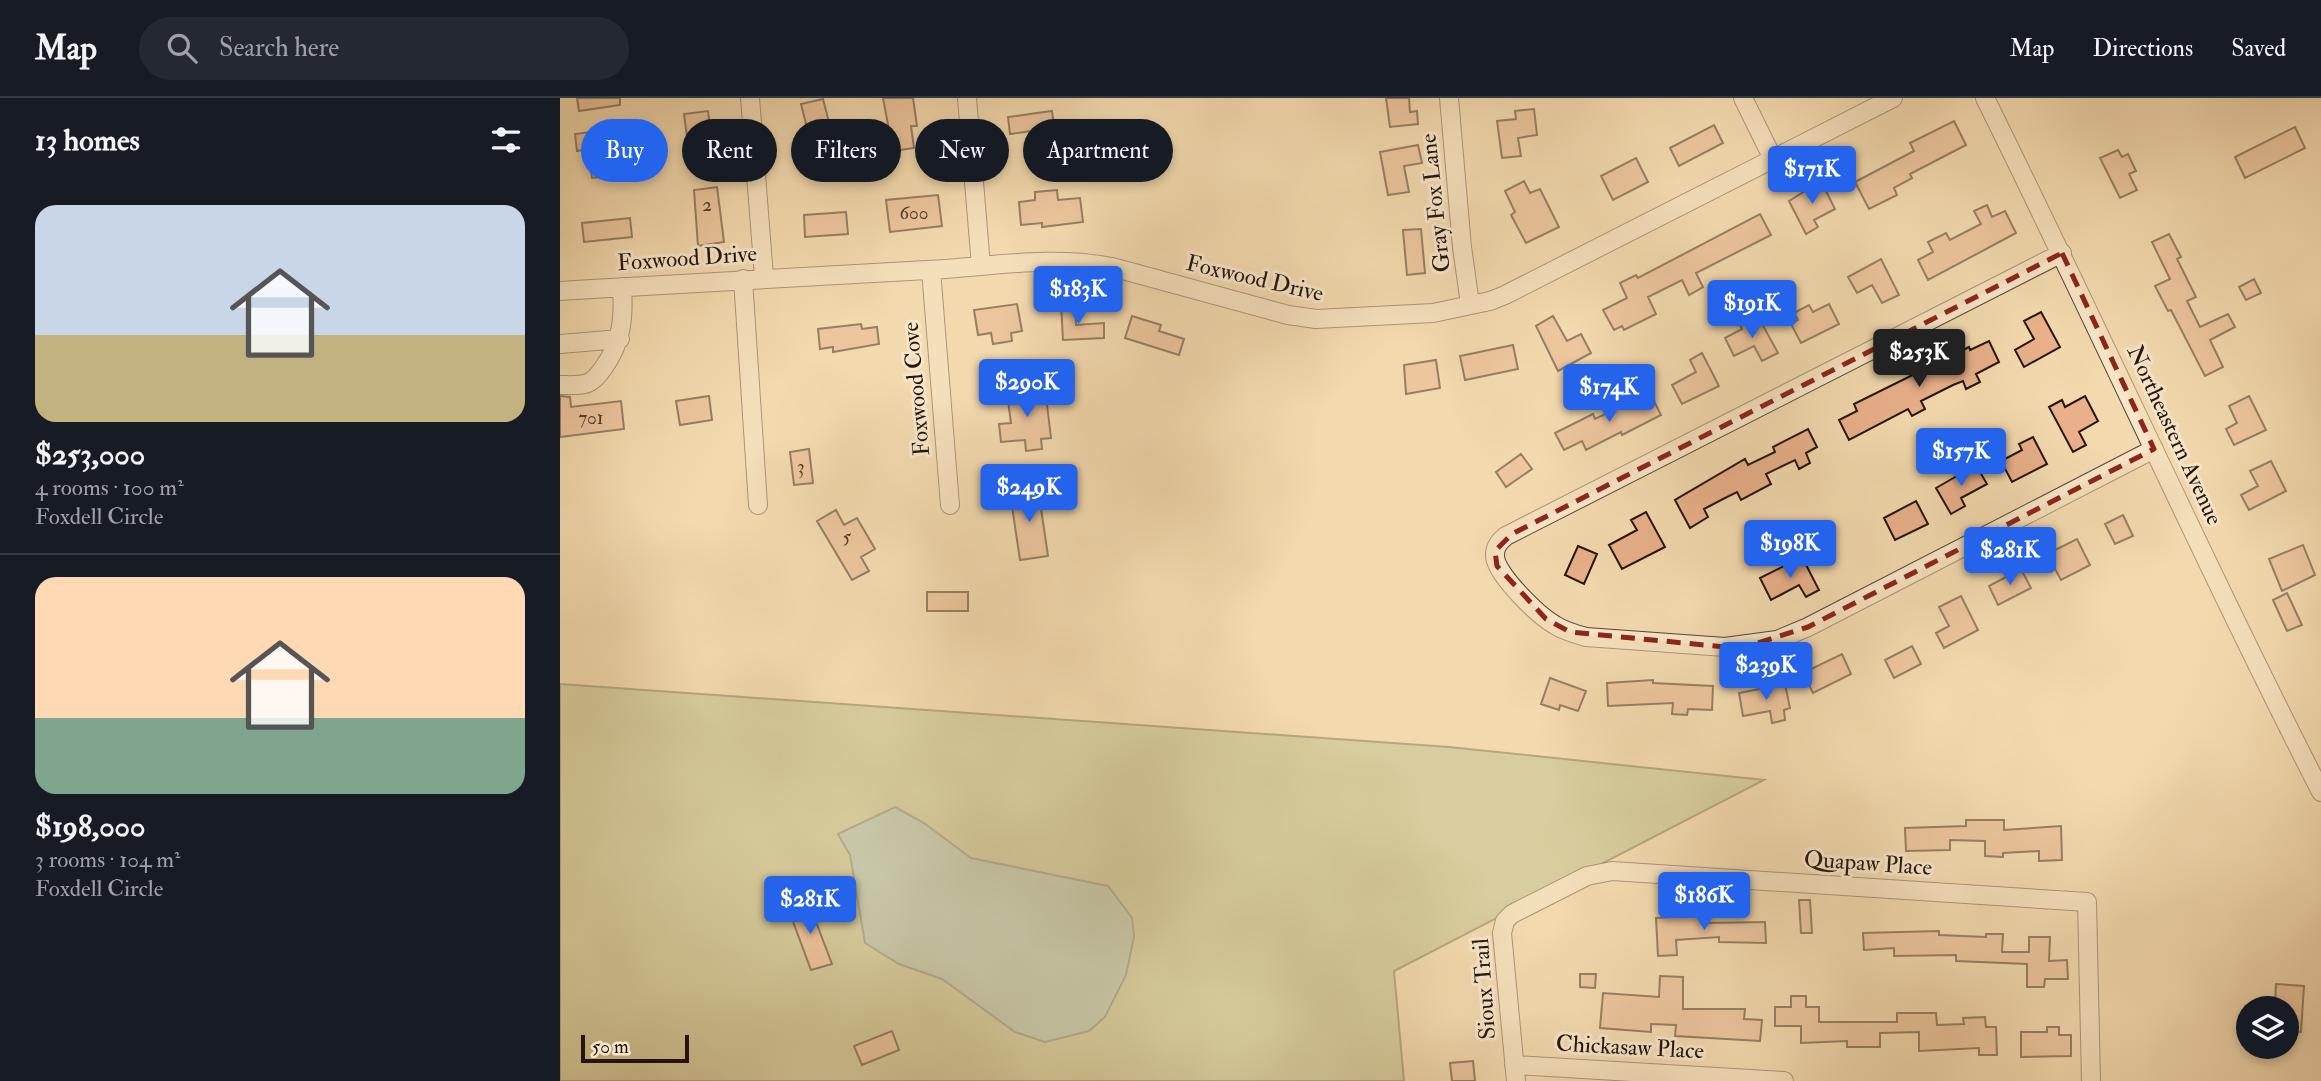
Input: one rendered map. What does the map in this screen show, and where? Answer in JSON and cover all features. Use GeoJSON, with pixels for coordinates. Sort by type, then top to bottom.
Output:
{"type":"FeatureCollection","features":[{"type":"Feature","properties":{"kind":"street"},"geometry":{"type":"LineString","coordinates":[[750,98],[764,277]]}},
{"type":"Feature","properties":{"kind":"street"},"geometry":{"type":"LineString","coordinates":[[967,98],[981,266]]}},
{"type":"Feature","properties":{"kind":"street","name":"Gray Fox Lane"},"geometry":{"type":"LineString","coordinates":[[1449,98],[1462,247],[1470,304]]}},
{"type":"Feature","properties":{"kind":"street"},"geometry":{"type":"LineString","coordinates":[[1743,98],[1773,159]]}},
{"type":"Feature","properties":{"kind":"street","name":"Foxwood Drive"},"geometry":{"type":"LineString","coordinates":[[560,291],[764,277],[931,270],[1057,260],[1112,267],[1288,315],[1316,319],[1433,313],[1490,301],[1505,295],[1893,98]]}},
{"type":"Feature","properties":{"kind":"street","name":"Northeastern Avenue"},"geometry":{"type":"LineString","coordinates":[[1985,98],[2321,792]]}},
{"type":"Feature","properties":{"kind":"street"},"geometry":{"type":"LineString","coordinates":[[2062,253],[1506,536],[1495,551],[1497,566],[1546,619],[1570,632],[1586,636],[1725,647],[1777,640],[1820,621],[2154,449]]}},
{"type":"Feature","properties":{"kind":"street","name":"Foxwood Cove"},"geometry":{"type":"LineString","coordinates":[[931,270],[950,505]]}},
{"type":"Feature","properties":{"kind":"street"},"geometry":{"type":"LineString","coordinates":[[743,279],[758,505]]}},
{"type":"Feature","properties":{"kind":"street"},"geometry":{"type":"LineString","coordinates":[[560,385],[588,383],[598,376],[609,360],[620,339],[624,314],[622,287]]}},
{"type":"Feature","properties":{"kind":"street"},"geometry":{"type":"LineString","coordinates":[[560,344],[620,339]]}},
{"type":"Feature","properties":{"kind":"street","name":"Quapaw Place"},"geometry":{"type":"LineString","coordinates":[[1528,906],[1587,876],[1612,871],[2087,902],[2091,1081]]}},
{"type":"Feature","properties":{"kind":"street","name":"Sioux Trail"},"geometry":{"type":"LineString","coordinates":[[1515,1073],[1503,927],[1512,914],[1528,906]]}},
{"type":"Feature","properties":{"kind":"street","name":"Chickasaw Place"},"geometry":{"type":"LineString","coordinates":[[1515,1073],[1784,1081]]}},
{"type":"Feature","properties":{"kind":"highlighted area"},"geometry":{"type":"Polygon","coordinates":[[[2062,253],[2154,449],[1808,627],[1755,644],[1725,647],[1570,632],[1546,619],[1497,566],[1495,551],[1512,534],[2062,253]]]}},
{"type":"Feature","properties":{"kind":"green space"},"geometry":{"type":"Polygon","coordinates":[[[560,684],[1449,747],[1764,780],[1394,971],[1404,1081],[560,1081],[560,684]]]}},
{"type":"Feature","properties":{"kind":"shaded area"},"geometry":{"type":"Polygon","coordinates":[[[895,807],[924,823],[971,858],[1108,886],[1132,918],[1134,937],[1126,975],[1105,1017],[1089,1031],[1045,1042],[1015,1032],[942,979],[899,964],[865,943],[850,855],[838,834],[895,807]]]}},
{"type":"Feature","properties":{"kind":"building"},"geometry":{"type":"Polygon","coordinates":[[[577,98],[620,98],[620,105],[579,111],[577,98]]]}},
{"type":"Feature","properties":{"kind":"building"},"geometry":{"type":"Polygon","coordinates":[[[883,98],[913,98],[916,119],[915,126],[911,126],[914,148],[901,150],[901,119],[887,119],[883,98]]]}},
{"type":"Feature","properties":{"kind":"building"},"geometry":{"type":"Polygon","coordinates":[[[1386,98],[1409,98],[1410,112],[1417,111],[1418,124],[1390,127],[1386,98]]]}},
{"type":"Feature","properties":{"kind":"building"},"geometry":{"type":"Polygon","coordinates":[[[823,99],[828,119],[805,119],[801,104],[823,99]]]}},
{"type":"Feature","properties":{"kind":"building"},"geometry":{"type":"Polygon","coordinates":[[[1534,109],[1537,135],[1518,138],[1521,156],[1502,158],[1497,121],[1516,119],[1515,111],[1534,109]]]}},
{"type":"Feature","properties":{"kind":"building"},"geometry":{"type":"Polygon","coordinates":[[[708,111],[709,119],[685,119],[684,114],[708,111]]]}},
{"type":"Feature","properties":{"kind":"building"},"geometry":{"type":"Polygon","coordinates":[[[1052,111],[1053,119],[1023,119],[1023,132],[1010,134],[1008,117],[1052,111]]]}},
{"type":"Feature","properties":{"kind":"building"},"geometry":{"type":"Polygon","coordinates":[[[1954,121],[1966,145],[1910,174],[1912,178],[1894,188],[1897,195],[1869,209],[1855,182],[1914,151],[1910,143],[1954,121]]]}},
{"type":"Feature","properties":{"kind":"building"},"geometry":{"type":"Polygon","coordinates":[[[1714,125],[1723,143],[1679,166],[1670,148],[1714,125]]]}},
{"type":"Feature","properties":{"kind":"building"},"geometry":{"type":"Polygon","coordinates":[[[2295,127],[2305,148],[2245,178],[2235,157],[2295,127]]]}},
{"type":"Feature","properties":{"kind":"building"},"geometry":{"type":"Polygon","coordinates":[[[581,133],[581,150],[577,151],[575,134],[581,133]]]}},
{"type":"Feature","properties":{"kind":"building"},"geometry":{"type":"Polygon","coordinates":[[[1418,145],[1422,163],[1404,166],[1409,192],[1388,195],[1380,152],[1418,145]]]}},
{"type":"Feature","properties":{"kind":"building"},"geometry":{"type":"Polygon","coordinates":[[[2118,150],[2122,157],[2128,154],[2136,171],[2129,174],[2137,190],[2120,198],[2100,158],[2118,150]]]}},
{"type":"Feature","properties":{"kind":"building"},"geometry":{"type":"Polygon","coordinates":[[[1636,158],[1648,182],[1613,200],[1601,176],[1636,158]]]}},
{"type":"Feature","properties":{"kind":"building"},"geometry":{"type":"Polygon","coordinates":[[[1524,181],[1530,193],[1540,189],[1559,227],[1526,243],[1511,215],[1515,212],[1505,191],[1524,181]]]}},
{"type":"Feature","properties":{"kind":"building"},"geometry":{"type":"Polygon","coordinates":[[[1821,181],[1835,209],[1814,220],[1818,227],[1806,234],[1789,201],[1821,181]]]}},
{"type":"Feature","properties":{"kind":"building"},"geometry":{"type":"Polygon","coordinates":[[[717,187],[724,242],[698,246],[694,190],[717,187]]]}},
{"type":"Feature","properties":{"kind":"building"},"geometry":{"type":"Polygon","coordinates":[[[1057,190],[1058,200],[1080,198],[1083,222],[1042,227],[1042,223],[1021,225],[1019,202],[1035,200],[1035,192],[1057,190]]]}},
{"type":"Feature","properties":{"kind":"building"},"geometry":{"type":"Polygon","coordinates":[[[938,195],[942,226],[890,232],[886,200],[938,195]]]}},
{"type":"Feature","properties":{"kind":"building"},"geometry":{"type":"Polygon","coordinates":[[[1987,205],[1992,217],[2005,211],[2016,233],[1928,280],[1918,260],[1933,252],[1928,242],[1946,233],[1950,240],[1981,224],[1974,211],[1987,205]]]}},
{"type":"Feature","properties":{"kind":"building"},"geometry":{"type":"Polygon","coordinates":[[[846,212],[848,234],[805,237],[804,215],[846,212]]]}},
{"type":"Feature","properties":{"kind":"building"},"geometry":{"type":"Polygon","coordinates":[[[1760,214],[1771,235],[1696,273],[1703,287],[1689,295],[1682,280],[1648,297],[1656,314],[1624,330],[1622,326],[1614,330],[1603,310],[1627,298],[1620,283],[1636,275],[1638,278],[1760,214]]]}},
{"type":"Feature","properties":{"kind":"building"},"geometry":{"type":"Polygon","coordinates":[[[630,218],[632,237],[584,242],[582,223],[630,218]]]}},
{"type":"Feature","properties":{"kind":"building"},"geometry":{"type":"Polygon","coordinates":[[[1421,229],[1425,273],[1407,275],[1403,230],[1421,229]]]}},
{"type":"Feature","properties":{"kind":"building"},"geometry":{"type":"Polygon","coordinates":[[[2169,234],[2181,257],[2177,259],[2196,297],[2187,301],[2200,327],[2228,314],[2235,327],[2210,340],[2223,367],[2205,376],[2171,310],[2168,311],[2155,286],[2170,279],[2152,242],[2169,234]]]}},
{"type":"Feature","properties":{"kind":"building"},"geometry":{"type":"Polygon","coordinates":[[[1881,259],[1899,295],[1882,303],[1872,285],[1857,293],[1848,277],[1881,259]]]}},
{"type":"Feature","properties":{"kind":"building"},"geometry":{"type":"Polygon","coordinates":[[[2254,279],[2261,293],[2246,300],[2239,287],[2254,279]]]}},
{"type":"Feature","properties":{"kind":"building"},"geometry":{"type":"Polygon","coordinates":[[[1075,303],[1076,325],[1104,323],[1104,338],[1063,340],[1061,304],[1075,303]]]}},
{"type":"Feature","properties":{"kind":"building"},"geometry":{"type":"Polygon","coordinates":[[[1017,304],[1022,331],[1011,333],[1012,341],[993,344],[991,333],[978,335],[974,310],[1017,304]]]}},
{"type":"Feature","properties":{"kind":"building"},"geometry":{"type":"Polygon","coordinates":[[[1829,304],[1839,324],[1801,343],[1791,324],[1798,320],[1794,313],[1809,305],[1813,312],[1829,304]]]}},
{"type":"Feature","properties":{"kind":"building"},"geometry":{"type":"Polygon","coordinates":[[[2041,312],[2060,347],[2024,367],[2015,350],[2034,339],[2024,321],[2041,312]]]}},
{"type":"Feature","properties":{"kind":"building"},"geometry":{"type":"Polygon","coordinates":[[[1132,316],[1161,325],[1159,331],[1184,339],[1179,355],[1125,338],[1132,316]]]}},
{"type":"Feature","properties":{"kind":"building"},"geometry":{"type":"Polygon","coordinates":[[[1553,316],[1567,341],[1581,334],[1591,353],[1558,371],[1536,326],[1553,316]]]}},
{"type":"Feature","properties":{"kind":"building"},"geometry":{"type":"Polygon","coordinates":[[[1751,316],[1754,323],[1760,320],[1778,353],[1762,361],[1754,346],[1734,356],[1725,338],[1742,329],[1739,323],[1751,316]]]}},
{"type":"Feature","properties":{"kind":"building"},"geometry":{"type":"Polygon","coordinates":[[[861,324],[862,329],[877,327],[879,344],[833,352],[833,347],[820,349],[818,329],[861,324]]]}},
{"type":"Feature","properties":{"kind":"building"},"geometry":{"type":"Polygon","coordinates":[[[1989,341],[1999,362],[1976,374],[1980,382],[1966,389],[1963,381],[1953,385],[1921,401],[1925,409],[1912,416],[1908,409],[1849,440],[1839,420],[1857,411],[1854,404],[1969,347],[1970,350],[1989,341]]]}},
{"type":"Feature","properties":{"kind":"building"},"geometry":{"type":"Polygon","coordinates":[[[1513,345],[1518,369],[1465,380],[1460,356],[1513,345]]]}},
{"type":"Feature","properties":{"kind":"building"},"geometry":{"type":"Polygon","coordinates":[[[1702,353],[1719,386],[1682,404],[1672,385],[1696,372],[1690,360],[1702,353]]]}},
{"type":"Feature","properties":{"kind":"building"},"geometry":{"type":"Polygon","coordinates":[[[1436,360],[1440,388],[1406,394],[1404,365],[1436,360]]]}},
{"type":"Feature","properties":{"kind":"building"},"geometry":{"type":"Polygon","coordinates":[[[1045,388],[1051,438],[1041,439],[1042,449],[1026,451],[1025,440],[1001,442],[999,424],[1011,423],[1007,393],[1045,388]]]}},
{"type":"Feature","properties":{"kind":"building"},"geometry":{"type":"Polygon","coordinates":[[[1650,393],[1661,415],[1586,450],[1582,441],[1564,450],[1555,433],[1593,414],[1595,419],[1650,393]]]}},
{"type":"Feature","properties":{"kind":"building"},"geometry":{"type":"Polygon","coordinates":[[[560,396],[570,397],[571,407],[621,401],[624,429],[560,437],[560,396]]]}},
{"type":"Feature","properties":{"kind":"building"},"geometry":{"type":"Polygon","coordinates":[[[709,396],[712,420],[680,425],[676,401],[709,396]]]}},
{"type":"Feature","properties":{"kind":"building"},"geometry":{"type":"Polygon","coordinates":[[[2085,396],[2098,421],[2079,432],[2086,445],[2073,452],[2049,407],[2062,400],[2065,407],[2085,396]]]}},
{"type":"Feature","properties":{"kind":"building"},"geometry":{"type":"Polygon","coordinates":[[[2249,396],[2266,430],[2234,445],[2226,429],[2237,423],[2229,406],[2249,396]]]}},
{"type":"Feature","properties":{"kind":"building"},"geometry":{"type":"Polygon","coordinates":[[[1808,429],[1817,447],[1806,453],[1810,463],[1799,469],[1795,460],[1766,474],[1771,484],[1741,500],[1737,492],[1704,509],[1708,517],[1690,528],[1675,500],[1745,459],[1748,465],[1775,452],[1773,447],[1808,429]]]}},
{"type":"Feature","properties":{"kind":"building"},"geometry":{"type":"Polygon","coordinates":[[[2033,437],[2047,464],[2012,482],[2001,461],[2022,450],[2019,444],[2033,437]]]}},
{"type":"Feature","properties":{"kind":"building"},"geometry":{"type":"Polygon","coordinates":[[[809,449],[813,483],[794,485],[790,452],[809,449]]]}},
{"type":"Feature","properties":{"kind":"building"},"geometry":{"type":"Polygon","coordinates":[[[1521,454],[1532,469],[1506,487],[1496,472],[1521,454]]]}},
{"type":"Feature","properties":{"kind":"building"},"geometry":{"type":"Polygon","coordinates":[[[2271,461],[2286,491],[2249,510],[2241,495],[2258,486],[2250,471],[2271,461]]]}},
{"type":"Feature","properties":{"kind":"building"},"geometry":{"type":"Polygon","coordinates":[[[1976,465],[1987,484],[1961,498],[1965,506],[1951,514],[1936,488],[1976,465]]]}},
{"type":"Feature","properties":{"kind":"building"},"geometry":{"type":"Polygon","coordinates":[[[1038,488],[1048,556],[1020,560],[1010,493],[1038,488]]]}},
{"type":"Feature","properties":{"kind":"building"},"geometry":{"type":"Polygon","coordinates":[[[1916,501],[1928,524],[1895,540],[1884,518],[1916,501]]]}},
{"type":"Feature","properties":{"kind":"building"},"geometry":{"type":"Polygon","coordinates":[[[836,510],[844,525],[857,518],[875,549],[861,557],[869,571],[852,580],[817,521],[836,510]]]}},
{"type":"Feature","properties":{"kind":"building"},"geometry":{"type":"Polygon","coordinates":[[[1646,512],[1665,547],[1622,569],[1609,545],[1637,530],[1631,520],[1646,512]]]}},
{"type":"Feature","properties":{"kind":"building"},"geometry":{"type":"Polygon","coordinates":[[[2123,515],[2133,536],[2115,544],[2105,524],[2123,515]]]}},
{"type":"Feature","properties":{"kind":"building"},"geometry":{"type":"Polygon","coordinates":[[[2077,539],[2090,565],[2061,580],[2047,554],[2077,539]]]}},
{"type":"Feature","properties":{"kind":"building"},"geometry":{"type":"Polygon","coordinates":[[[2303,545],[2315,575],[2282,591],[2269,559],[2303,545]]]}},
{"type":"Feature","properties":{"kind":"building"},"geometry":{"type":"Polygon","coordinates":[[[1578,546],[1597,554],[1584,584],[1565,575],[1578,546]]]}},
{"type":"Feature","properties":{"kind":"building"},"geometry":{"type":"Polygon","coordinates":[[[1802,557],[1819,590],[1806,597],[1799,585],[1771,600],[1760,578],[1802,557]]]}},
{"type":"Feature","properties":{"kind":"building"},"geometry":{"type":"Polygon","coordinates":[[[2021,569],[2031,588],[1998,605],[1989,586],[2021,569]]]}},
{"type":"Feature","properties":{"kind":"building"},"geometry":{"type":"Polygon","coordinates":[[[927,592],[968,592],[968,611],[927,611],[927,592]]]}},
{"type":"Feature","properties":{"kind":"building"},"geometry":{"type":"Polygon","coordinates":[[[2287,593],[2302,625],[2287,631],[2273,600],[2287,593]]]}},
{"type":"Feature","properties":{"kind":"building"},"geometry":{"type":"Polygon","coordinates":[[[1961,596],[1978,630],[1944,648],[1936,633],[1949,626],[1939,607],[1961,596]]]}},
{"type":"Feature","properties":{"kind":"building"},"geometry":{"type":"Polygon","coordinates":[[[1912,646],[1921,664],[1894,678],[1885,660],[1912,646]]]}},
{"type":"Feature","properties":{"kind":"building"},"geometry":{"type":"Polygon","coordinates":[[[1842,654],[1851,674],[1813,693],[1803,673],[1842,654]]]}},
{"type":"Feature","properties":{"kind":"building"},"geometry":{"type":"Polygon","coordinates":[[[1550,678],[1586,691],[1578,711],[1560,705],[1559,710],[1541,704],[1550,678]]]}},
{"type":"Feature","properties":{"kind":"building"},"geometry":{"type":"Polygon","coordinates":[[[1653,680],[1653,683],[1713,686],[1712,710],[1688,709],[1687,715],[1672,714],[1673,703],[1608,706],[1607,683],[1653,680]]]}},
{"type":"Feature","properties":{"kind":"building"},"geometry":{"type":"Polygon","coordinates":[[[1785,684],[1790,708],[1784,710],[1785,720],[1772,723],[1770,711],[1743,716],[1739,693],[1785,684]]]}},
{"type":"Feature","properties":{"kind":"building"},"geometry":{"type":"Polygon","coordinates":[[[1966,820],[2004,820],[2004,830],[2061,826],[2062,860],[2039,861],[2039,851],[2003,853],[2003,857],[1985,856],[1985,841],[1950,840],[1950,850],[1906,851],[1905,828],[1966,826],[1966,820]]]}},
{"type":"Feature","properties":{"kind":"building"},"geometry":{"type":"Polygon","coordinates":[[[1799,900],[1810,900],[1812,933],[1801,933],[1799,900]]]}},
{"type":"Feature","properties":{"kind":"building"},"geometry":{"type":"Polygon","coordinates":[[[808,901],[832,964],[811,970],[788,908],[808,901]]]}},
{"type":"Feature","properties":{"kind":"building"},"geometry":{"type":"Polygon","coordinates":[[[1704,915],[1705,923],[1765,922],[1766,943],[1719,942],[1719,937],[1676,940],[1677,955],[1658,956],[1656,918],[1704,915]]]}},
{"type":"Feature","properties":{"kind":"building"},"geometry":{"type":"Polygon","coordinates":[[[1939,931],[1939,935],[1986,937],[1986,934],[2003,934],[2002,952],[2029,952],[2029,937],[2050,937],[2049,961],[2067,960],[2068,979],[2045,979],[2044,987],[2027,987],[2027,964],[1956,961],[1956,955],[1894,956],[1894,948],[1864,950],[1863,933],[1939,931]]]}},
{"type":"Feature","properties":{"kind":"building"},"geometry":{"type":"Polygon","coordinates":[[[1580,974],[1596,974],[1595,988],[1580,987],[1580,974]]]}},
{"type":"Feature","properties":{"kind":"building"},"geometry":{"type":"Polygon","coordinates":[[[1660,976],[1683,977],[1683,1009],[1745,1009],[1744,1019],[1762,1020],[1760,1041],[1675,1036],[1676,1025],[1651,1024],[1651,1032],[1600,1028],[1603,993],[1659,997],[1660,976]]]}},
{"type":"Feature","properties":{"kind":"building"},"geometry":{"type":"Polygon","coordinates":[[[2276,984],[2304,986],[2301,1032],[2299,996],[2276,996],[2276,984]]]}},
{"type":"Feature","properties":{"kind":"building"},"geometry":{"type":"Polygon","coordinates":[[[1791,996],[1806,996],[1806,1007],[1819,1007],[1819,1022],[1897,1022],[1897,1013],[1936,1013],[1937,1025],[1964,1024],[1963,1018],[1985,1017],[1986,1027],[1996,1027],[1997,1055],[1979,1055],[1979,1048],[1919,1051],[1919,1032],[1880,1033],[1880,1047],[1847,1047],[1847,1041],[1801,1043],[1801,1026],[1775,1026],[1775,1007],[1791,1007],[1791,996]]]}},
{"type":"Feature","properties":{"kind":"building"},"geometry":{"type":"Polygon","coordinates":[[[2047,1027],[2059,1027],[2059,1035],[2071,1035],[2071,1056],[2021,1057],[2021,1032],[2047,1032],[2047,1027]]]}},
{"type":"Feature","properties":{"kind":"building"},"geometry":{"type":"Polygon","coordinates":[[[892,1031],[899,1050],[862,1065],[854,1046],[892,1031]]]}},
{"type":"Feature","properties":{"kind":"building"},"geometry":{"type":"Polygon","coordinates":[[[1473,1061],[1475,1081],[1452,1081],[1450,1063],[1473,1061]]]}}]}
